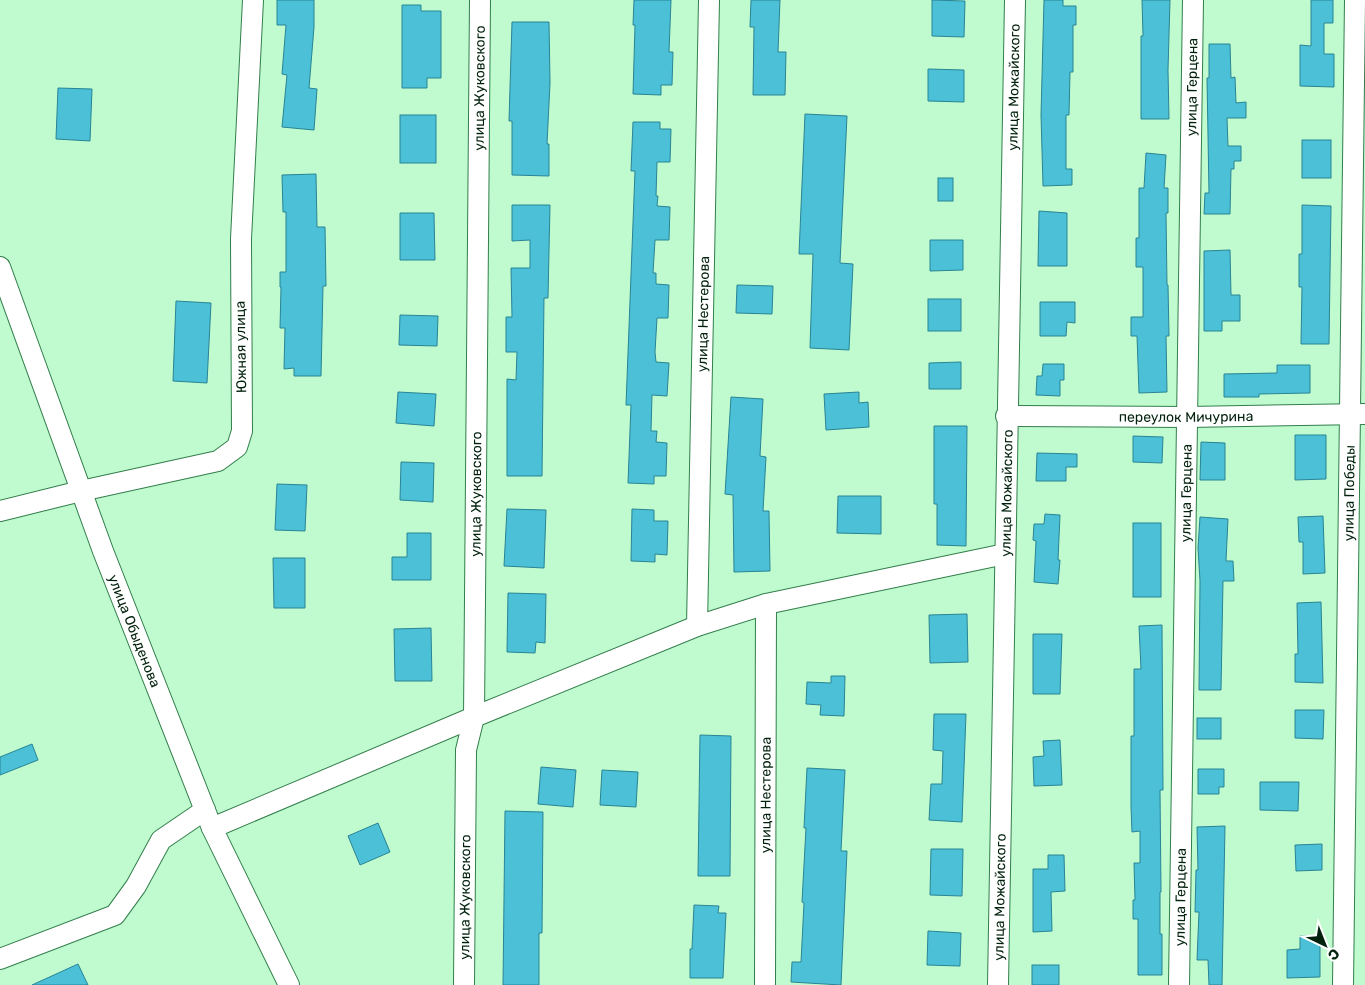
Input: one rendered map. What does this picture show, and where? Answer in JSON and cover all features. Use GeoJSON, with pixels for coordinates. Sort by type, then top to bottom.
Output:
{"type":"FeatureCollection","features":[{"type":"Feature","properties":{"kind":"street","name":"Южная улица"},"geometry":{"type":"LineString","coordinates":[[0,511],[218,461],[236,447],[242,431],[241,239],[253,0]]}},
{"type":"Feature","properties":{"kind":"street","name":"улица Жуковского"},"geometry":{"type":"LineString","coordinates":[[464,985],[466,750],[474,717],[480,0]]}},
{"type":"Feature","properties":{"kind":"street","name":"улица Нестерова"},"geometry":{"type":"LineString","coordinates":[[698,626],[709,0]]}},
{"type":"Feature","properties":{"kind":"street","name":"улица Можайского"},"geometry":{"type":"LineString","coordinates":[[998,985],[1006,416],[1015,0]]}},
{"type":"Feature","properties":{"kind":"street","name":"улица Герцена"},"geometry":{"type":"LineString","coordinates":[[1179,985],[1193,0]]}},
{"type":"Feature","properties":{"kind":"street","name":"улица Победы"},"geometry":{"type":"LineString","coordinates":[[1343,985],[1357,414],[1354,0]]}},
{"type":"Feature","properties":{"kind":"street","name":"улица Обыденова"},"geometry":{"type":"LineString","coordinates":[[0,266],[103,552],[204,810],[289,985]]}},
{"type":"Feature","properties":{"kind":"street","name":"переулок Мичурина"},"geometry":{"type":"LineString","coordinates":[[1006,416],[1188,417],[1357,414]]}},
{"type":"Feature","properties":{"kind":"street"},"geometry":{"type":"LineString","coordinates":[[212,828],[474,717],[698,626],[766,604],[1005,554]]}},
{"type":"Feature","properties":{"kind":"street","name":"улица Нестерова"},"geometry":{"type":"LineString","coordinates":[[765,985],[766,604]]}},
{"type":"Feature","properties":{"kind":"street"},"geometry":{"type":"LineString","coordinates":[[0,959],[115,916],[136,886],[161,840],[204,810]]}},
{"type":"Feature","properties":{"kind":"building"},"geometry":{"type":"Polygon","coordinates":[[[277,0],[314,0],[314,27],[309,88],[317,89],[314,130],[282,127],[287,75],[282,74],[286,25],[277,25],[277,0]]]}},
{"type":"Feature","properties":{"kind":"building"},"geometry":{"type":"Polygon","coordinates":[[[634,0],[671,0],[669,52],[673,52],[672,85],[661,85],[661,95],[633,94],[634,0]]]}},
{"type":"Feature","properties":{"kind":"building"},"geometry":{"type":"Polygon","coordinates":[[[751,0],[780,0],[778,52],[786,52],[785,95],[753,95],[754,27],[750,27],[751,0]]]}},
{"type":"Feature","properties":{"kind":"building"},"geometry":{"type":"Polygon","coordinates":[[[932,0],[965,1],[964,37],[932,36],[932,0]]]}},
{"type":"Feature","properties":{"kind":"building"},"geometry":{"type":"Polygon","coordinates":[[[1044,0],[1063,0],[1063,6],[1076,6],[1076,25],[1073,25],[1073,72],[1070,72],[1069,115],[1066,115],[1066,169],[1072,169],[1072,185],[1043,186],[1041,115],[1044,0]]]}},
{"type":"Feature","properties":{"kind":"building"},"geometry":{"type":"Polygon","coordinates":[[[1142,0],[1170,0],[1169,119],[1141,119],[1142,0]]]}},
{"type":"Feature","properties":{"kind":"building"},"geometry":{"type":"Polygon","coordinates":[[[1311,0],[1333,0],[1333,23],[1324,23],[1324,54],[1334,54],[1334,87],[1300,86],[1300,45],[1311,46],[1311,0]]]}},
{"type":"Feature","properties":{"kind":"building"},"geometry":{"type":"Polygon","coordinates":[[[402,5],[421,5],[421,11],[441,11],[441,78],[427,78],[427,88],[402,88],[402,5]]]}},
{"type":"Feature","properties":{"kind":"building"},"geometry":{"type":"Polygon","coordinates":[[[512,22],[549,22],[550,83],[547,144],[549,144],[549,176],[512,175],[512,121],[509,121],[512,22]]]}},
{"type":"Feature","properties":{"kind":"building"},"geometry":{"type":"Polygon","coordinates":[[[1209,44],[1230,44],[1231,78],[1235,77],[1236,103],[1246,102],[1246,118],[1227,118],[1228,146],[1241,146],[1241,161],[1234,161],[1234,169],[1231,169],[1230,214],[1204,214],[1205,193],[1209,193],[1207,78],[1209,78],[1209,44]]]}},
{"type":"Feature","properties":{"kind":"building"},"geometry":{"type":"Polygon","coordinates":[[[928,69],[964,70],[964,102],[928,101],[928,69]]]}},
{"type":"Feature","properties":{"kind":"building"},"geometry":{"type":"Polygon","coordinates":[[[58,88],[92,89],[90,141],[56,139],[58,88]]]}},
{"type":"Feature","properties":{"kind":"building"},"geometry":{"type":"Polygon","coordinates":[[[805,114],[847,116],[840,263],[853,264],[849,350],[810,348],[813,254],[799,254],[805,114]]]}},
{"type":"Feature","properties":{"kind":"building"},"geometry":{"type":"Polygon","coordinates":[[[400,115],[436,115],[436,163],[400,163],[400,115]]]}},
{"type":"Feature","properties":{"kind":"building"},"geometry":{"type":"Polygon","coordinates":[[[633,122],[660,122],[660,129],[671,129],[670,162],[657,162],[657,206],[670,207],[669,240],[655,240],[653,273],[656,273],[656,284],[669,285],[668,318],[657,318],[655,352],[656,362],[669,363],[667,396],[652,395],[651,431],[657,431],[656,442],[667,443],[666,476],[654,476],[654,484],[628,483],[631,405],[626,405],[635,171],[631,171],[633,122]]]}},
{"type":"Feature","properties":{"kind":"building"},"geometry":{"type":"Polygon","coordinates":[[[1302,140],[1331,140],[1331,178],[1302,178],[1302,140]]]}},
{"type":"Feature","properties":{"kind":"building"},"geometry":{"type":"Polygon","coordinates":[[[1146,153],[1166,155],[1164,188],[1168,188],[1168,213],[1166,213],[1169,336],[1166,336],[1167,392],[1139,393],[1137,336],[1131,336],[1131,317],[1143,317],[1143,267],[1136,267],[1136,238],[1139,238],[1139,188],[1144,188],[1146,153]]]}},
{"type":"Feature","properties":{"kind":"building"},"geometry":{"type":"Polygon","coordinates":[[[316,174],[317,227],[325,227],[326,286],[323,286],[321,376],[294,376],[294,368],[284,369],[285,328],[280,328],[280,272],[286,272],[286,212],[283,212],[282,175],[316,174]]]}},
{"type":"Feature","properties":{"kind":"building"},"geometry":{"type":"Polygon","coordinates":[[[938,178],[953,178],[953,201],[938,201],[938,178]]]}},
{"type":"Feature","properties":{"kind":"building"},"geometry":{"type":"Polygon","coordinates":[[[512,205],[550,205],[548,298],[544,298],[542,476],[507,476],[507,379],[516,380],[517,352],[506,352],[506,317],[512,317],[511,268],[530,268],[530,240],[512,241],[512,205]]]}},
{"type":"Feature","properties":{"kind":"building"},"geometry":{"type":"Polygon","coordinates":[[[1302,205],[1331,206],[1329,344],[1301,344],[1302,287],[1299,287],[1299,254],[1302,254],[1302,205]]]}},
{"type":"Feature","properties":{"kind":"building"},"geometry":{"type":"Polygon","coordinates":[[[1039,211],[1067,213],[1067,266],[1038,266],[1039,211]]]}},
{"type":"Feature","properties":{"kind":"building"},"geometry":{"type":"Polygon","coordinates":[[[400,213],[434,213],[435,260],[400,260],[400,213]]]}},
{"type":"Feature","properties":{"kind":"building"},"geometry":{"type":"Polygon","coordinates":[[[930,240],[963,240],[963,270],[930,271],[930,240]]]}},
{"type":"Feature","properties":{"kind":"building"},"geometry":{"type":"Polygon","coordinates":[[[1230,250],[1231,295],[1240,295],[1240,321],[1222,321],[1222,331],[1204,331],[1204,251],[1230,250]]]}},
{"type":"Feature","properties":{"kind":"building"},"geometry":{"type":"Polygon","coordinates":[[[737,285],[773,286],[772,314],[736,313],[737,285]]]}},
{"type":"Feature","properties":{"kind":"building"},"geometry":{"type":"Polygon","coordinates":[[[928,299],[961,299],[961,331],[928,331],[928,299]]]}},
{"type":"Feature","properties":{"kind":"building"},"geometry":{"type":"Polygon","coordinates":[[[176,301],[211,303],[207,383],[173,381],[176,301]]]}},
{"type":"Feature","properties":{"kind":"building"},"geometry":{"type":"Polygon","coordinates":[[[1040,302],[1075,302],[1075,323],[1067,322],[1066,336],[1040,336],[1040,302]]]}},
{"type":"Feature","properties":{"kind":"building"},"geometry":{"type":"Polygon","coordinates":[[[400,315],[438,316],[437,346],[399,345],[400,315]]]}},
{"type":"Feature","properties":{"kind":"building"},"geometry":{"type":"Polygon","coordinates":[[[961,362],[961,389],[929,389],[929,363],[961,362]]]}},
{"type":"Feature","properties":{"kind":"building"},"geometry":{"type":"Polygon","coordinates":[[[1043,364],[1064,364],[1064,380],[1060,380],[1060,396],[1036,395],[1037,376],[1042,376],[1043,364]]]}},
{"type":"Feature","properties":{"kind":"building"},"geometry":{"type":"Polygon","coordinates":[[[1277,365],[1310,365],[1310,393],[1259,394],[1259,397],[1224,397],[1224,374],[1277,373],[1277,365]]]}},
{"type":"Feature","properties":{"kind":"building"},"geometry":{"type":"Polygon","coordinates":[[[398,392],[436,394],[434,426],[396,423],[398,392]]]}},
{"type":"Feature","properties":{"kind":"building"},"geometry":{"type":"Polygon","coordinates":[[[859,392],[859,403],[868,402],[869,427],[826,430],[824,394],[859,392]]]}},
{"type":"Feature","properties":{"kind":"building"},"geometry":{"type":"Polygon","coordinates":[[[731,397],[763,399],[760,456],[766,457],[763,511],[769,511],[770,571],[734,572],[733,495],[725,494],[731,397]]]}},
{"type":"Feature","properties":{"kind":"building"},"geometry":{"type":"Polygon","coordinates":[[[934,426],[967,426],[966,546],[937,545],[937,504],[934,504],[934,426]]]}},
{"type":"Feature","properties":{"kind":"building"},"geometry":{"type":"Polygon","coordinates":[[[1295,435],[1326,435],[1326,479],[1295,480],[1295,435]]]}},
{"type":"Feature","properties":{"kind":"building"},"geometry":{"type":"Polygon","coordinates":[[[1133,436],[1163,437],[1162,463],[1133,462],[1133,436]]]}},
{"type":"Feature","properties":{"kind":"building"},"geometry":{"type":"Polygon","coordinates":[[[1201,442],[1225,443],[1225,480],[1200,480],[1201,442]]]}},
{"type":"Feature","properties":{"kind":"building"},"geometry":{"type":"Polygon","coordinates":[[[1037,453],[1077,454],[1077,467],[1066,467],[1066,481],[1036,481],[1037,453]]]}},
{"type":"Feature","properties":{"kind":"building"},"geometry":{"type":"Polygon","coordinates":[[[401,462],[434,463],[433,502],[400,500],[401,462]]]}},
{"type":"Feature","properties":{"kind":"building"},"geometry":{"type":"Polygon","coordinates":[[[277,484],[307,485],[305,531],[275,530],[277,484]]]}},
{"type":"Feature","properties":{"kind":"building"},"geometry":{"type":"Polygon","coordinates":[[[838,496],[881,496],[881,534],[837,533],[838,496]]]}},
{"type":"Feature","properties":{"kind":"building"},"geometry":{"type":"Polygon","coordinates":[[[507,509],[546,510],[544,568],[504,566],[507,509]]]}},
{"type":"Feature","properties":{"kind":"building"},"geometry":{"type":"Polygon","coordinates":[[[632,509],[654,510],[654,521],[668,521],[667,555],[655,554],[655,562],[631,561],[632,509]]]}},
{"type":"Feature","properties":{"kind":"building"},"geometry":{"type":"Polygon","coordinates":[[[1045,514],[1060,515],[1058,584],[1034,582],[1036,541],[1033,540],[1034,524],[1044,524],[1045,514]]]}},
{"type":"Feature","properties":{"kind":"building"},"geometry":{"type":"Polygon","coordinates":[[[1323,516],[1325,573],[1303,574],[1303,542],[1299,542],[1298,517],[1323,516]]]}},
{"type":"Feature","properties":{"kind":"building"},"geometry":{"type":"Polygon","coordinates":[[[1200,517],[1228,519],[1226,561],[1233,561],[1234,581],[1223,581],[1221,690],[1199,690],[1200,581],[1198,548],[1200,517]]]}},
{"type":"Feature","properties":{"kind":"building"},"geometry":{"type":"Polygon","coordinates":[[[1133,523],[1161,523],[1161,597],[1133,597],[1133,523]]]}},
{"type":"Feature","properties":{"kind":"building"},"geometry":{"type":"Polygon","coordinates":[[[407,533],[431,533],[431,580],[392,580],[392,557],[407,557],[407,533]]]}},
{"type":"Feature","properties":{"kind":"building"},"geometry":{"type":"Polygon","coordinates":[[[273,558],[305,558],[305,608],[274,608],[273,558]]]}},
{"type":"Feature","properties":{"kind":"building"},"geometry":{"type":"Polygon","coordinates":[[[508,593],[546,594],[545,643],[536,642],[535,653],[507,652],[508,593]]]}},
{"type":"Feature","properties":{"kind":"building"},"geometry":{"type":"Polygon","coordinates":[[[1321,602],[1323,683],[1295,682],[1295,654],[1298,654],[1297,603],[1321,602]]]}},
{"type":"Feature","properties":{"kind":"building"},"geometry":{"type":"Polygon","coordinates":[[[967,614],[968,662],[930,663],[929,615],[967,614]]]}},
{"type":"Feature","properties":{"kind":"building"},"geometry":{"type":"Polygon","coordinates":[[[1162,625],[1163,790],[1160,790],[1160,934],[1162,934],[1162,975],[1138,975],[1138,919],[1133,919],[1133,900],[1135,900],[1134,863],[1140,863],[1140,831],[1132,832],[1131,807],[1131,736],[1134,736],[1134,669],[1141,669],[1139,626],[1162,625]]]}},
{"type":"Feature","properties":{"kind":"building"},"geometry":{"type":"Polygon","coordinates":[[[431,628],[432,681],[395,681],[394,629],[431,628]]]}},
{"type":"Feature","properties":{"kind":"building"},"geometry":{"type":"Polygon","coordinates":[[[1033,634],[1062,634],[1060,694],[1033,694],[1033,634]]]}},
{"type":"Feature","properties":{"kind":"building"},"geometry":{"type":"Polygon","coordinates":[[[831,676],[845,676],[844,716],[820,715],[821,705],[806,704],[807,682],[831,683],[831,676]]]}},
{"type":"Feature","properties":{"kind":"building"},"geometry":{"type":"Polygon","coordinates":[[[1295,710],[1324,710],[1323,739],[1295,738],[1295,710]]]}},
{"type":"Feature","properties":{"kind":"building"},"geometry":{"type":"Polygon","coordinates":[[[934,714],[966,714],[962,822],[929,820],[931,784],[942,784],[943,751],[933,750],[934,714]]]}},
{"type":"Feature","properties":{"kind":"building"},"geometry":{"type":"Polygon","coordinates":[[[1197,718],[1221,718],[1221,739],[1197,739],[1197,718]]]}},
{"type":"Feature","properties":{"kind":"building"},"geometry":{"type":"Polygon","coordinates":[[[700,735],[731,736],[730,876],[698,876],[700,735]]]}},
{"type":"Feature","properties":{"kind":"building"},"geometry":{"type":"Polygon","coordinates":[[[1060,740],[1062,785],[1034,786],[1033,757],[1044,756],[1043,741],[1060,740]]]}},
{"type":"Feature","properties":{"kind":"building"},"geometry":{"type":"Polygon","coordinates":[[[32,744],[38,760],[0,775],[0,757],[32,744]]]}},
{"type":"Feature","properties":{"kind":"building"},"geometry":{"type":"Polygon","coordinates":[[[541,767],[576,770],[573,807],[538,804],[541,767]]]}},
{"type":"Feature","properties":{"kind":"building"},"geometry":{"type":"Polygon","coordinates":[[[807,768],[845,770],[841,851],[847,851],[841,985],[791,982],[792,962],[801,962],[807,768]]]}},
{"type":"Feature","properties":{"kind":"building"},"geometry":{"type":"Polygon","coordinates":[[[1198,769],[1224,769],[1224,787],[1219,787],[1219,794],[1198,794],[1198,769]]]}},
{"type":"Feature","properties":{"kind":"building"},"geometry":{"type":"Polygon","coordinates":[[[602,770],[638,772],[636,807],[600,805],[602,770]]]}},
{"type":"Feature","properties":{"kind":"building"},"geometry":{"type":"Polygon","coordinates":[[[1260,782],[1299,782],[1298,811],[1260,810],[1260,782]]]}},
{"type":"Feature","properties":{"kind":"building"},"geometry":{"type":"Polygon","coordinates":[[[505,811],[543,812],[542,933],[539,933],[539,985],[503,985],[505,811]]]}},
{"type":"Feature","properties":{"kind":"building"},"geometry":{"type":"Polygon","coordinates":[[[378,823],[390,852],[360,865],[348,836],[378,823]]]}},
{"type":"Feature","properties":{"kind":"building"},"geometry":{"type":"Polygon","coordinates":[[[1225,826],[1222,985],[1209,985],[1208,960],[1197,960],[1199,912],[1195,912],[1196,870],[1198,870],[1197,827],[1225,826]]]}},
{"type":"Feature","properties":{"kind":"building"},"geometry":{"type":"Polygon","coordinates":[[[1322,844],[1322,870],[1296,871],[1295,845],[1322,844]]]}},
{"type":"Feature","properties":{"kind":"building"},"geometry":{"type":"Polygon","coordinates":[[[931,849],[963,849],[962,896],[930,895],[931,849]]]}},
{"type":"Feature","properties":{"kind":"building"},"geometry":{"type":"Polygon","coordinates":[[[1048,855],[1064,855],[1065,891],[1051,892],[1052,931],[1033,932],[1033,869],[1048,869],[1048,855]]]}},
{"type":"Feature","properties":{"kind":"building"},"geometry":{"type":"Polygon","coordinates":[[[694,905],[719,906],[718,913],[726,913],[723,978],[690,978],[690,949],[692,949],[694,905]]]}},
{"type":"Feature","properties":{"kind":"building"},"geometry":{"type":"Polygon","coordinates":[[[928,931],[961,933],[960,966],[927,965],[928,931]]]}},
{"type":"Feature","properties":{"kind":"building"},"geometry":{"type":"Polygon","coordinates":[[[1300,936],[1320,936],[1320,977],[1287,978],[1287,950],[1300,949],[1300,936]]]}},
{"type":"Feature","properties":{"kind":"building"},"geometry":{"type":"Polygon","coordinates":[[[78,964],[88,985],[32,985],[78,964]]]}},
{"type":"Feature","properties":{"kind":"building"},"geometry":{"type":"Polygon","coordinates":[[[1032,965],[1059,965],[1059,985],[1032,985],[1032,965]]]}}]}
